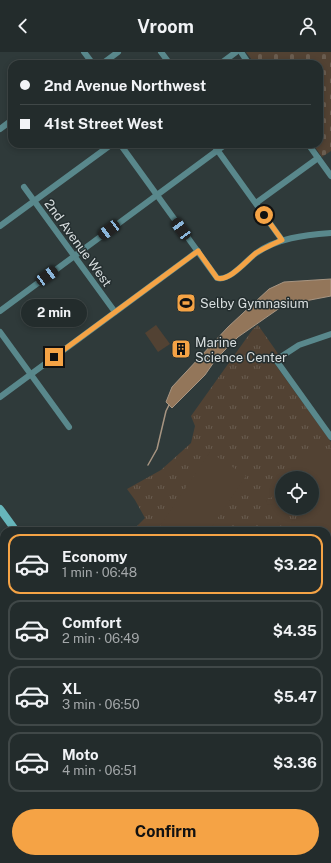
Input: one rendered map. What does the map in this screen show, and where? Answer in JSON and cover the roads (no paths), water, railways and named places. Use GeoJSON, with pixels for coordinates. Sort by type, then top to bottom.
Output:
{"type":"FeatureCollection","features":[{"type":"Feature","properties":{"kind":"main road"},"geometry":{"type":"LineString","coordinates":[[0,509],[13,527]]}},
{"type":"Feature","properties":{"kind":"street"},"geometry":{"type":"LineString","coordinates":[[107,60],[118,52]]}},
{"type":"Feature","properties":{"kind":"street"},"geometry":{"type":"LineString","coordinates":[[225,60],[236,52]]}},
{"type":"Feature","properties":{"kind":"street"},"geometry":{"type":"LineString","coordinates":[[0,226],[107,148]]}},
{"type":"Feature","properties":{"kind":"street"},"geometry":{"type":"LineString","coordinates":[[123,148],[214,275],[220,279],[230,276],[260,250],[282,240],[331,233]]}},
{"type":"Feature","properties":{"kind":"street"},"geometry":{"type":"LineString","coordinates":[[0,311],[221,148]]}},
{"type":"Feature","properties":{"kind":"street"},"geometry":{"type":"LineString","coordinates":[[311,148],[331,176]]}},
{"type":"Feature","properties":{"kind":"street"},"geometry":{"type":"LineString","coordinates":[[218,150],[282,240]]}},
{"type":"Feature","properties":{"kind":"street"},"geometry":{"type":"LineString","coordinates":[[256,203],[318,158]]}},
{"type":"Feature","properties":{"kind":"street","name":"2nd Avenue West"},"geometry":{"type":"LineString","coordinates":[[24,187],[115,312]]}},
{"type":"Feature","properties":{"kind":"street"},"geometry":{"type":"LineString","coordinates":[[0,397],[198,251]]}},
{"type":"Feature","properties":{"kind":"street"},"geometry":{"type":"LineString","coordinates":[[0,332],[69,427]]}},
{"type":"Feature","properties":{"kind":"street"},"geometry":{"type":"LineString","coordinates":[[331,334],[299,345],[276,360],[331,437]]}},
{"type":"Feature","properties":{"kind":"waterway"},"geometry":{"type":"LineString","coordinates":[[148,465],[157,449],[166,411],[169,405]]}},
{"type":"Feature","properties":{"kind":"place","name":"Selby Gymnasium"},"geometry":{"type":"Point","coordinates":[186,303]}},
{"type":"Feature","properties":{"kind":"place","name":"Marine Science Center"},"geometry":{"type":"Point","coordinates":[181,349]}}]}
